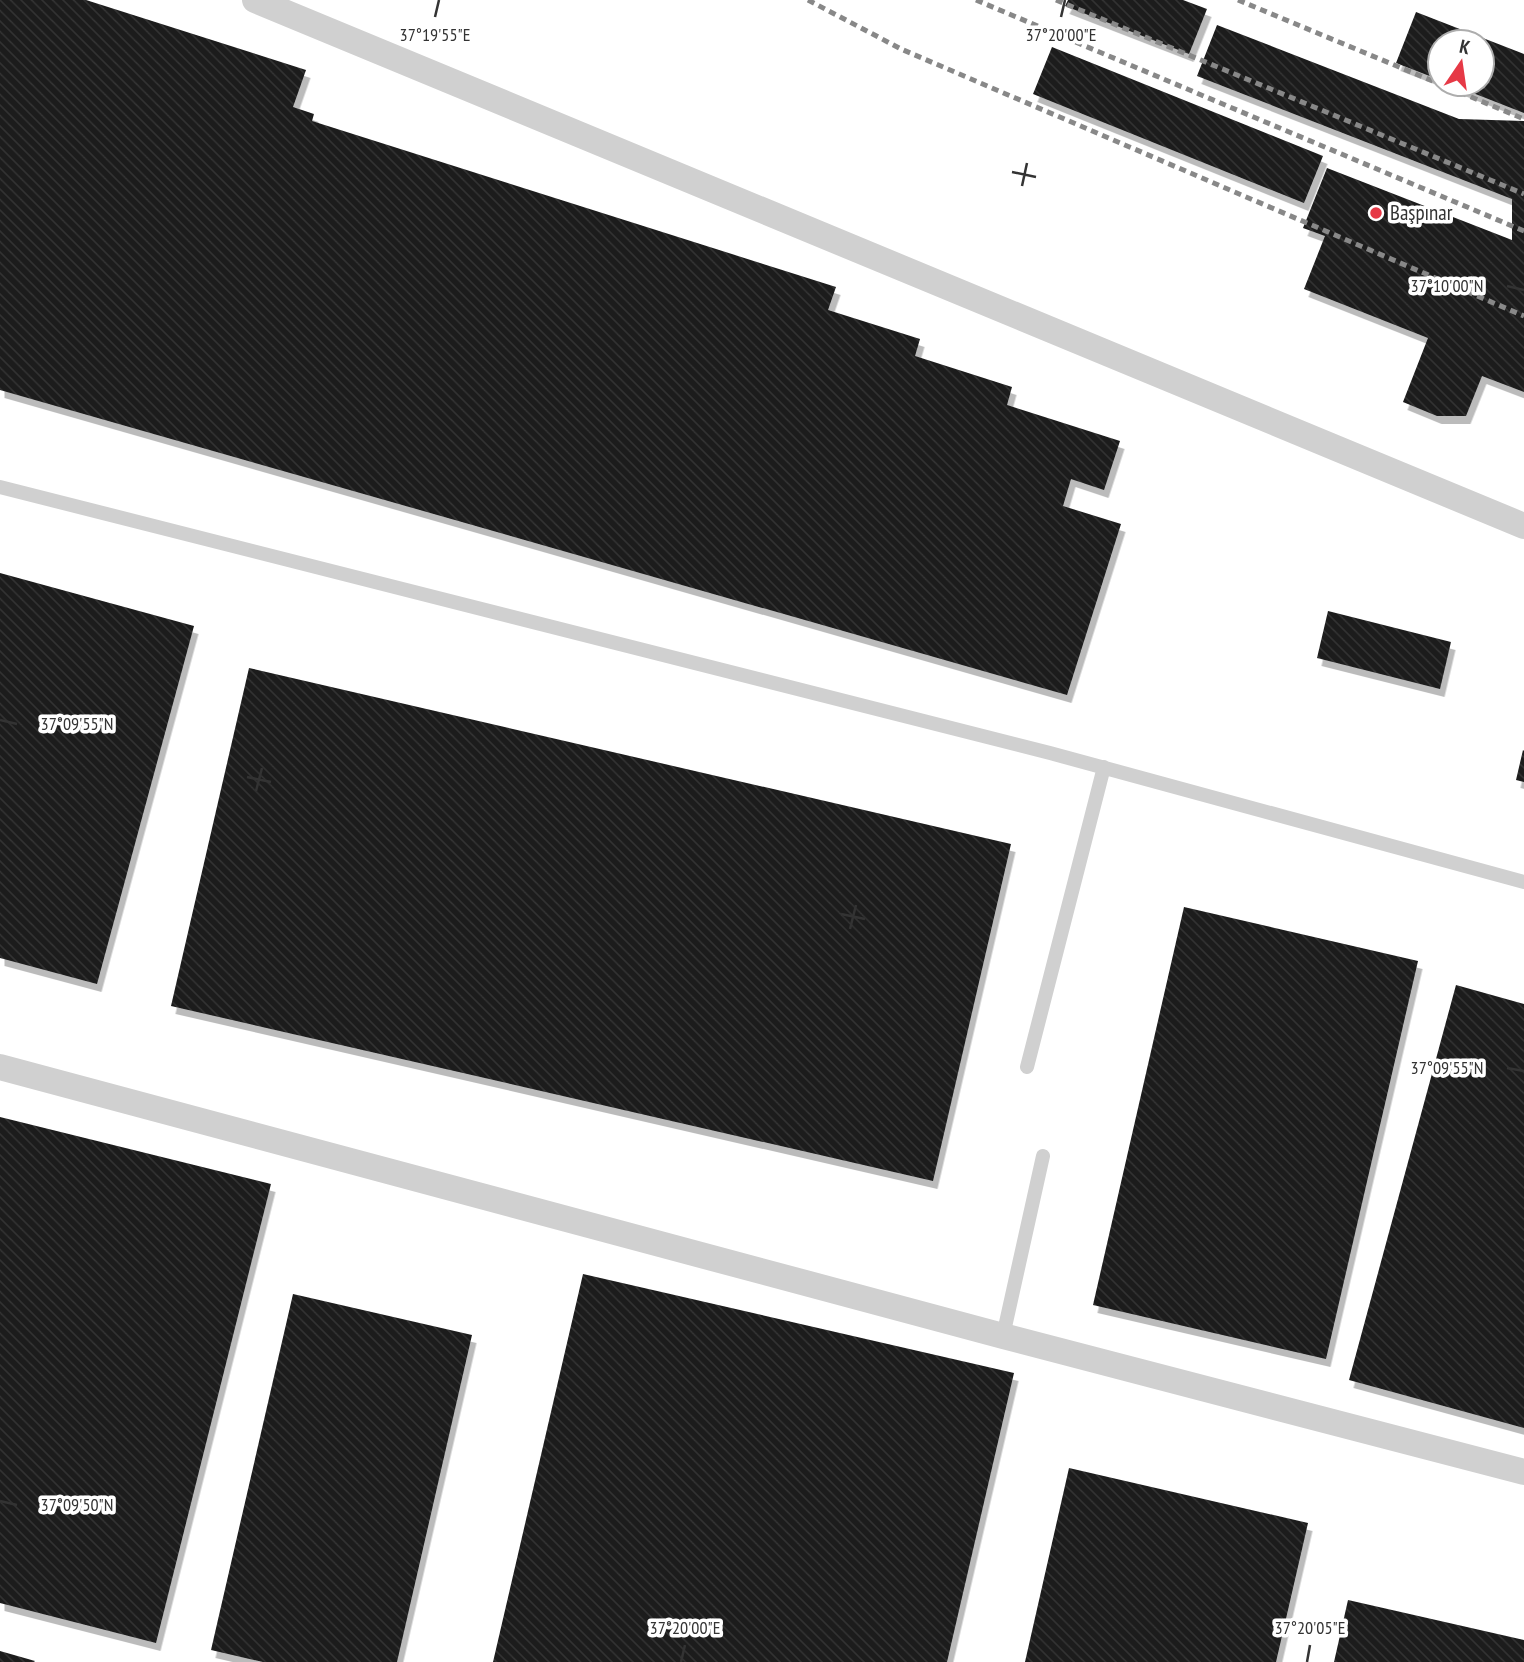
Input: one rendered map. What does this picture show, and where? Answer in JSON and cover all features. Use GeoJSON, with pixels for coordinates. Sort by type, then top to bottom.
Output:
{"type":"FeatureCollection","features":[{"type":"Feature","properties":{"kind":"street"},"geometry":{"type":"LineString","coordinates":[[255,0],[1524,526]]}},
{"type":"Feature","properties":{"kind":"street"},"geometry":{"type":"LineString","coordinates":[[0,1067],[1003,1336],[1524,1472]]}},
{"type":"Feature","properties":{"kind":"lane"},"geometry":{"type":"LineString","coordinates":[[0,487],[1104,767],[1524,883]]}},
{"type":"Feature","properties":{"kind":"lane"},"geometry":{"type":"LineString","coordinates":[[1027,1067],[1104,767]]}},
{"type":"Feature","properties":{"kind":"lane"},"geometry":{"type":"LineString","coordinates":[[1003,1336],[1043,1156]]}},
{"type":"Feature","properties":{"kind":"building"},"geometry":{"type":"Polygon","coordinates":[[[0,0],[86,0],[306,70],[293,107],[314,114],[312,121],[836,287],[828,310],[920,339],[915,356],[1012,387],[1007,405],[1120,441],[1104,490],[1071,479],[1063,506],[1121,524],[1067,695],[0,390],[0,0]]]}},
{"type":"Feature","properties":{"kind":"building"},"geometry":{"type":"Polygon","coordinates":[[[1068,0],[1183,0],[1207,9],[1189,54],[1065,6],[1068,0]]]}},
{"type":"Feature","properties":{"kind":"building"},"geometry":{"type":"Polygon","coordinates":[[[1416,12],[1457,28],[1426,28],[1426,75],[1396,63],[1416,12]]]}},
{"type":"Feature","properties":{"kind":"building","name":"Başpınar"},"geometry":{"type":"Polygon","coordinates":[[[1217,25],[1459,119],[1524,121],[1524,392],[1482,376],[1466,416],[1437,416],[1403,402],[1428,338],[1304,289],[1325,236],[1303,228],[1327,168],[1512,240],[1512,199],[1197,76],[1217,25]]]}},
{"type":"Feature","properties":{"kind":"building"},"geometry":{"type":"Polygon","coordinates":[[[1496,43],[1524,54],[1524,113],[1486,98],[1496,98],[1496,43]]]}},
{"type":"Feature","properties":{"kind":"building"},"geometry":{"type":"Polygon","coordinates":[[[1052,47],[1323,156],[1304,203],[1033,94],[1052,47]]]}},
{"type":"Feature","properties":{"kind":"building"},"geometry":{"type":"Polygon","coordinates":[[[0,573],[194,626],[97,984],[0,958],[0,573]]]}},
{"type":"Feature","properties":{"kind":"building"},"geometry":{"type":"Polygon","coordinates":[[[1328,611],[1451,642],[1440,689],[1317,658],[1328,611]]]}},
{"type":"Feature","properties":{"kind":"building"},"geometry":{"type":"Polygon","coordinates":[[[249,668],[1011,844],[933,1181],[171,1006],[249,668]]]}},
{"type":"Feature","properties":{"kind":"building"},"geometry":{"type":"Polygon","coordinates":[[[1524,751],[1524,782],[1516,780],[1524,751]]]}},
{"type":"Feature","properties":{"kind":"building"},"geometry":{"type":"Polygon","coordinates":[[[1184,907],[1418,961],[1326,1359],[1093,1305],[1184,907]]]}},
{"type":"Feature","properties":{"kind":"building"},"geometry":{"type":"Polygon","coordinates":[[[1456,985],[1524,1004],[1524,1428],[1349,1380],[1456,985]]]}},
{"type":"Feature","properties":{"kind":"building"},"geometry":{"type":"Polygon","coordinates":[[[0,1117],[271,1184],[156,1643],[0,1603],[0,1117]]]}},
{"type":"Feature","properties":{"kind":"building"},"geometry":{"type":"Polygon","coordinates":[[[583,1274],[1014,1373],[947,1662],[493,1662],[583,1274]]]}},
{"type":"Feature","properties":{"kind":"building"},"geometry":{"type":"Polygon","coordinates":[[[293,1294],[472,1335],[397,1662],[263,1662],[211,1650],[293,1294]]]}},
{"type":"Feature","properties":{"kind":"building"},"geometry":{"type":"Polygon","coordinates":[[[1069,1468],[1308,1523],[1276,1662],[1025,1662],[1069,1468]]]}},
{"type":"Feature","properties":{"kind":"building"},"geometry":{"type":"Polygon","coordinates":[[[1348,1600],[1524,1640],[1524,1662],[1334,1662],[1348,1600]]]}},
{"type":"Feature","properties":{"kind":"building"},"geometry":{"type":"Polygon","coordinates":[[[0,1651],[35,1661],[0,1662],[0,1651]]]}},
{"type":"Feature","properties":{"kind":"railway"},"geometry":{"type":"LineString","coordinates":[[808,0],[901,49],[1524,316]]}},
{"type":"Feature","properties":{"kind":"railway"},"geometry":{"type":"LineString","coordinates":[[976,0],[1524,231]]}},
{"type":"Feature","properties":{"kind":"railway"},"geometry":{"type":"LineString","coordinates":[[1056,0],[1524,194]]}},
{"type":"Feature","properties":{"kind":"railway"},"geometry":{"type":"LineString","coordinates":[[1238,0],[1524,119]]}},
{"type":"Feature","properties":{"kind":"place","name":"Başpınar"},"geometry":{"type":"Point","coordinates":[1376,213]}}]}
